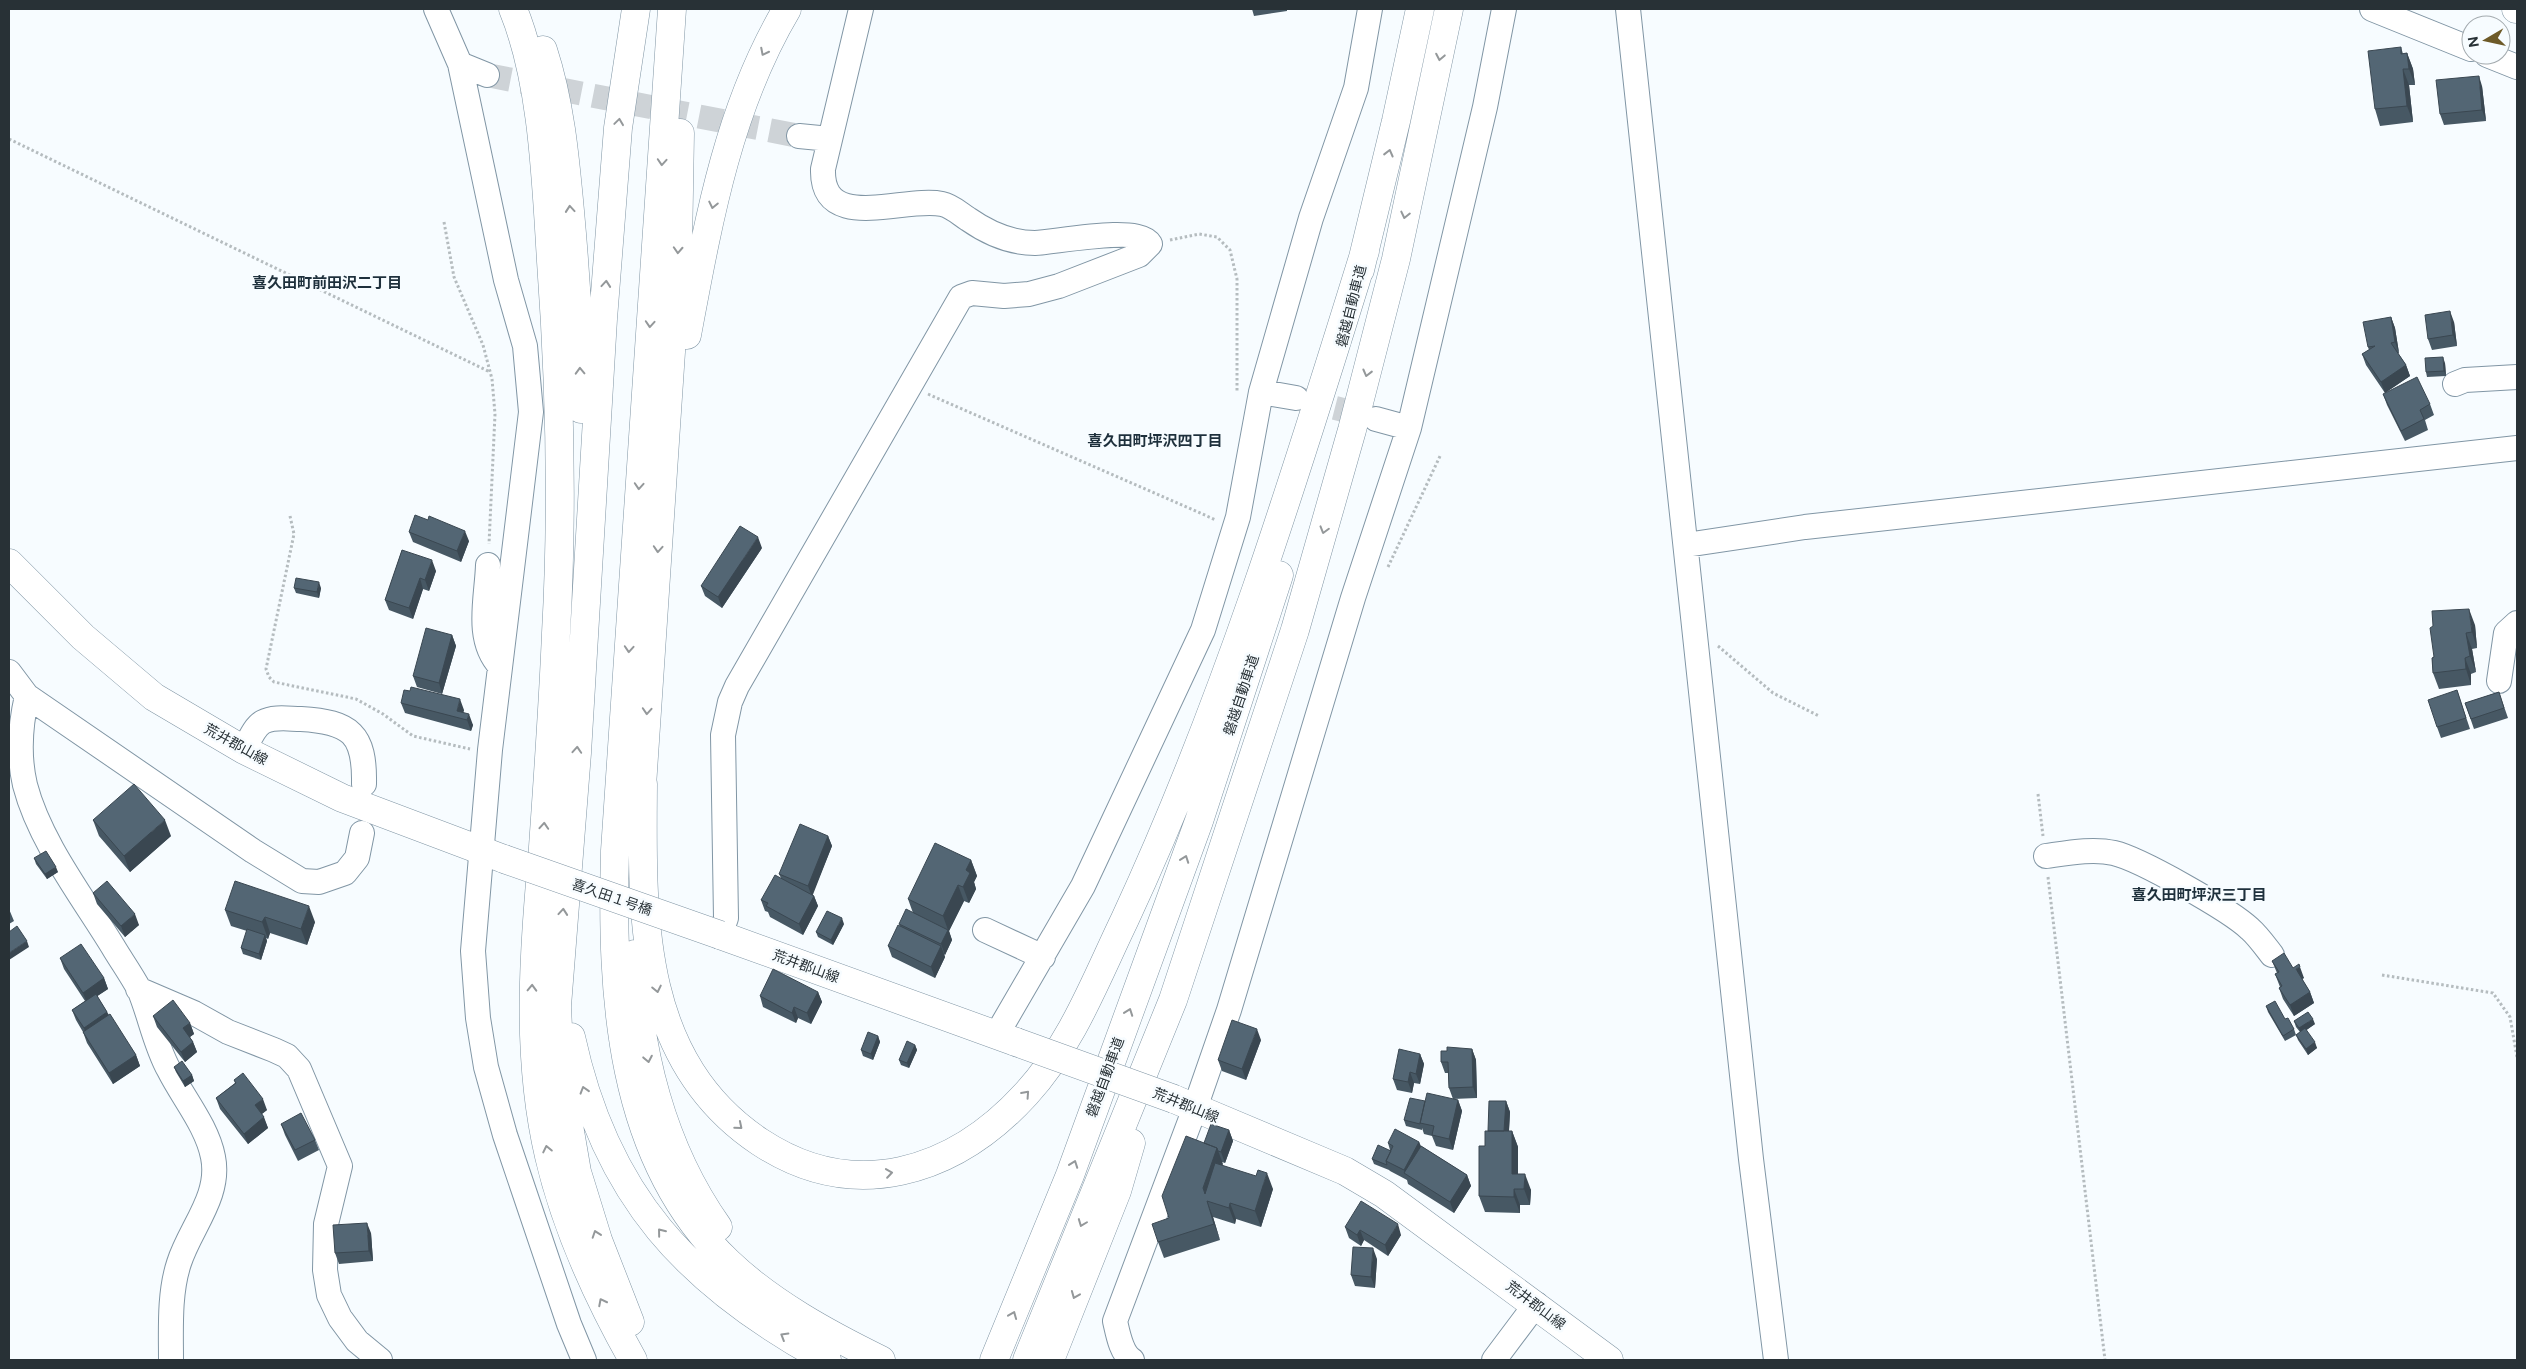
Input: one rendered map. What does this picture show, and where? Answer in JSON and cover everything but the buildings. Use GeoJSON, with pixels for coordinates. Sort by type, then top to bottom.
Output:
{"type":"FeatureCollection","features":[{"type":"Feature","properties":{"kind":"main road"},"geometry":{"type":"LineString","coordinates":[[513,9],[529,62],[539,121],[550,233],[558,393],[559,555],[544,834],[533,961],[534,1061],[548,1153],[564,1210],[594,1287],[632,1360]]}},
{"type":"Feature","properties":{"kind":"main road"},"geometry":{"type":"LineString","coordinates":[[525,9],[543,51],[552,82],[567,171],[580,354],[587,595]]}},
{"type":"Feature","properties":{"kind":"main road"},"geometry":{"type":"LineString","coordinates":[[636,9],[618,128],[603,319],[577,753],[559,961],[557,1041],[564,1104],[573,1156],[598,1240],[647,1360]]}},
{"type":"Feature","properties":{"kind":"main road"},"geometry":{"type":"LineString","coordinates":[[672,9],[616,852],[614,957],[623,1034],[638,1109],[649,1142],[668,1183],[702,1234],[728,1262],[755,1285],[789,1309],[878,1359]]}},
{"type":"Feature","properties":{"kind":"main road"},"geometry":{"type":"LineString","coordinates":[[680,9],[681,185],[635,896],[635,969],[638,1003],[652,1077],[672,1145],[704,1207],[724,1235],[746,1259],[805,1310],[878,1359]]}},
{"type":"Feature","properties":{"kind":"main road"},"geometry":{"type":"LineString","coordinates":[[661,500],[683,356],[717,188],[730,139],[745,96],[761,59],[787,9]]}},
{"type":"Feature","properties":{"kind":"main road","name":"磐越自動車道"},"geometry":{"type":"LineString","coordinates":[[994,1360],[1070,1175],[1202,812],[1274,590],[1320,431],[1396,121],[1420,9]]}},
{"type":"Feature","properties":{"kind":"main road"},"geometry":{"type":"LineString","coordinates":[[1050,1360],[1117,1191],[1173,1000],[1295,630],[1352,430],[1396,259],[1449,9]]}},
{"type":"Feature","properties":{"kind":"main road"},"geometry":{"type":"LineString","coordinates":[[643,784],[644,902],[648,942],[660,1005],[670,1035],[684,1063],[702,1090],[724,1114],[774,1151],[800,1163],[829,1172],[857,1176],[912,1169],[963,1148],[988,1131],[1028,1092],[1073,1028],[1168,823],[1213,713],[1310,427],[1365,251]]}},
{"type":"Feature","properties":{"kind":"main road","name":"荒井郡山線"},"geometry":{"type":"LineString","coordinates":[[9,563],[83,637],[154,698],[244,750],[342,798],[493,855]]}},
{"type":"Feature","properties":{"kind":"main road","name":"喜久田１号橋"},"geometry":{"type":"LineString","coordinates":[[493,855],[720,935]]}},
{"type":"Feature","properties":{"kind":"main road","name":"荒井郡山線"},"geometry":{"type":"LineString","coordinates":[[720,935],[1185,1104],[1345,1171],[1384,1194],[1536,1304],[1609,1360]]}},
{"type":"Feature","properties":{"kind":"main road"},"geometry":{"type":"LineString","coordinates":[[559,961],[570,1033],[587,1098],[612,1158],[629,1187],[671,1244],[720,1292],[774,1330],[827,1360]]}},
{"type":"Feature","properties":{"kind":"main road"},"geometry":{"type":"LineString","coordinates":[[1027,1360],[1173,1000]]}},
{"type":"Feature","properties":{"kind":"street"},"geometry":{"type":"LineString","coordinates":[[436,9],[460,64],[506,280],[525,346],[531,412],[490,753],[493,855],[473,951],[478,1018],[486,1067],[505,1135],[569,1324],[584,1360]]}},
{"type":"Feature","properties":{"kind":"street"},"geometry":{"type":"LineString","coordinates":[[720,935],[726,918],[723,735],[730,702],[737,686],[960,297],[965,294],[1004,296],[1029,294],[1059,286],[1139,255],[1150,244],[1145,239],[1105,234],[1059,241],[1020,242],[983,230],[952,208],[942,204],[909,203],[863,208],[849,206],[831,198],[824,186],[823,169],[861,9]]}},
{"type":"Feature","properties":{"kind":"street"},"geometry":{"type":"LineString","coordinates":[[1007,1038],[1043,957],[1083,886],[1122,806],[1203,630],[1234,529],[1261,392],[1311,218],[1356,88],[1370,9]]}},
{"type":"Feature","properties":{"kind":"street"},"geometry":{"type":"LineString","coordinates":[[1132,1360],[1128,1357],[1119,1339],[1115,1321],[1185,1104],[1229,1010],[1353,598],[1409,428],[1485,107],[1504,9]]}},
{"type":"Feature","properties":{"kind":"street"},"geometry":{"type":"LineString","coordinates":[[1628,9],[1750,1149],[1776,1360]]}},
{"type":"Feature","properties":{"kind":"street"},"geometry":{"type":"LineString","coordinates":[[2372,9],[2461,44]]}},
{"type":"Feature","properties":{"kind":"street"},"geometry":{"type":"LineString","coordinates":[[460,64],[487,75]]}},
{"type":"Feature","properties":{"kind":"street"},"geometry":{"type":"LineString","coordinates":[[799,136],[830,139]]}},
{"type":"Feature","properties":{"kind":"street"},"geometry":{"type":"LineString","coordinates":[[2454,384],[2465,380],[2517,377]]}},
{"type":"Feature","properties":{"kind":"street"},"geometry":{"type":"LineString","coordinates":[[1261,392],[1296,398]]}},
{"type":"Feature","properties":{"kind":"street"},"geometry":{"type":"LineString","coordinates":[[1376,419],[1409,428]]}},
{"type":"Feature","properties":{"kind":"street"},"geometry":{"type":"LineString","coordinates":[[1686,544],[1805,526],[2517,448]]}},
{"type":"Feature","properties":{"kind":"street"},"geometry":{"type":"LineString","coordinates":[[488,565],[484,619],[487,648],[500,666]]}},
{"type":"Feature","properties":{"kind":"street"},"geometry":{"type":"LineString","coordinates":[[2498,681],[2506,633],[2517,623]]}},
{"type":"Feature","properties":{"kind":"street"},"geometry":{"type":"LineString","coordinates":[[9,672],[27,696],[253,851],[302,882],[320,882],[345,873],[357,858],[362,833]]}},
{"type":"Feature","properties":{"kind":"street"},"geometry":{"type":"LineString","coordinates":[[27,696],[22,716],[21,756],[26,786],[38,820],[62,865],[138,989],[168,1069],[210,1143],[214,1159],[214,1176],[210,1196],[179,1262],[175,1278],[171,1360]]}},
{"type":"Feature","properties":{"kind":"street"},"geometry":{"type":"LineString","coordinates":[[244,750],[258,726],[271,719],[312,720],[340,725],[352,734],[360,745],[365,762],[364,784]]}},
{"type":"Feature","properties":{"kind":"street"},"geometry":{"type":"LineString","coordinates":[[2046,856],[2077,851],[2114,852],[2219,907],[2250,928],[2272,955]]}},
{"type":"Feature","properties":{"kind":"street"},"geometry":{"type":"LineString","coordinates":[[985,930],[1043,957]]}},
{"type":"Feature","properties":{"kind":"street"},"geometry":{"type":"LineString","coordinates":[[138,989],[194,1012],[228,1032],[287,1056],[299,1069],[340,1166],[326,1224],[325,1270],[329,1295],[340,1318],[357,1341],[380,1360]]}},
{"type":"Feature","properties":{"kind":"street"},"geometry":{"type":"LineString","coordinates":[[1494,1360],[1536,1304]]}},
{"type":"Feature","properties":{"kind":"path"},"geometry":{"type":"LineString","coordinates":[[9,140],[490,372]]}},
{"type":"Feature","properties":{"kind":"path"},"geometry":{"type":"LineString","coordinates":[[444,222],[454,277],[483,345],[490,372],[494,414],[488,565]]}},
{"type":"Feature","properties":{"kind":"path"},"geometry":{"type":"LineString","coordinates":[[1150,244],[1199,234],[1217,236],[1230,250],[1237,279],[1238,365],[1236,402]]}},
{"type":"Feature","properties":{"kind":"path"},"geometry":{"type":"LineString","coordinates":[[909,386],[1234,529]]}},
{"type":"Feature","properties":{"kind":"path"},"geometry":{"type":"LineString","coordinates":[[1386,572],[1441,454]]}},
{"type":"Feature","properties":{"kind":"path"},"geometry":{"type":"LineString","coordinates":[[290,516],[294,534],[266,669],[269,677],[274,682],[356,699],[383,714],[413,736],[490,753]]}},
{"type":"Feature","properties":{"kind":"path"},"geometry":{"type":"LineString","coordinates":[[1695,626],[1772,693],[1819,716]]}},
{"type":"Feature","properties":{"kind":"path"},"geometry":{"type":"LineString","coordinates":[[2038,794],[2105,1360]]}},
{"type":"Feature","properties":{"kind":"path"},"geometry":{"type":"LineString","coordinates":[[2382,975],[2493,993],[2510,1017],[2517,1057]]}},
{"type":"Feature","properties":{"kind":"tunnel"},"geometry":{"type":"LineString","coordinates":[[487,75],[799,136]]}},
{"type":"Feature","properties":{"kind":"tunnel"},"geometry":{"type":"LineString","coordinates":[[1300,399],[1374,418]]}},
{"type":"Feature","properties":{"kind":"district","name":"喜久田町前田沢二丁目"},"geometry":{"type":"Point","coordinates":[327,283]}},
{"type":"Feature","properties":{"kind":"district","name":"喜久田町坪沢四丁目"},"geometry":{"type":"Point","coordinates":[1155,441]}},
{"type":"Feature","properties":{"kind":"district","name":"喜久田町坪沢三丁目"},"geometry":{"type":"Point","coordinates":[2199,895]}}]}
